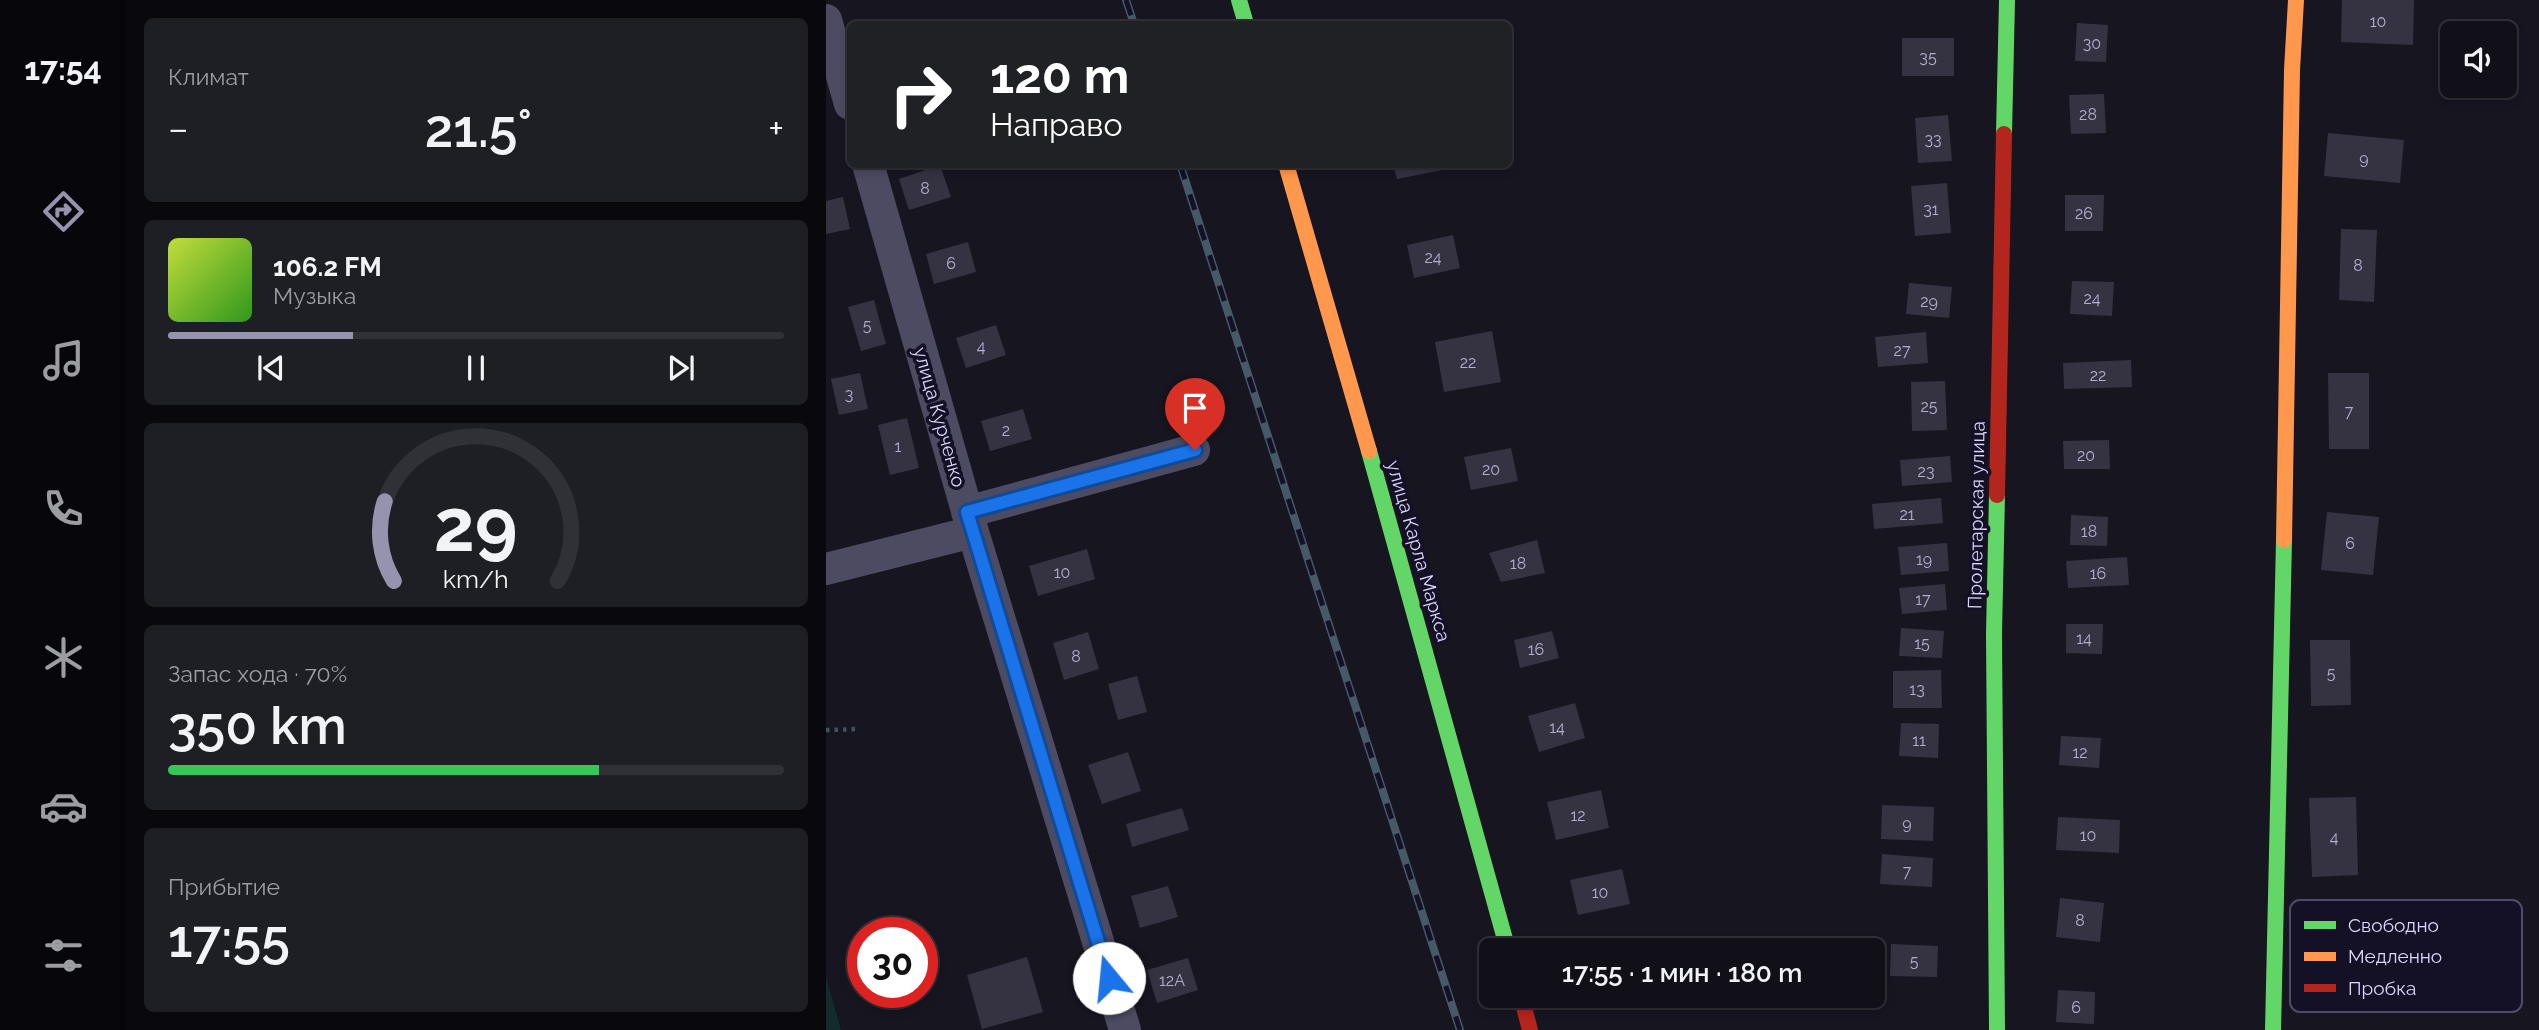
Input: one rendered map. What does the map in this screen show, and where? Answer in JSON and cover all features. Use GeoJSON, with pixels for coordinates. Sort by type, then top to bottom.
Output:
{"type":"FeatureCollection","features":[{"type":"Feature","properties":{"kind":"street"},"geometry":{"type":"LineString","coordinates":[[1239,0],[1245,21]]}},
{"type":"Feature","properties":{"kind":"street","name":"Пролетарская улица"},"geometry":{"type":"LineString","coordinates":[[1997,1030],[1994,634],[2007,0]]}},
{"type":"Feature","properties":{"kind":"street"},"geometry":{"type":"LineString","coordinates":[[2273,1030],[2292,70],[2296,0]]}},
{"type":"Feature","properties":{"kind":"street"},"geometry":{"type":"LineString","coordinates":[[827,25],[847,94]]}},
{"type":"Feature","properties":{"kind":"street","name":"улица Курченко"},"geometry":{"type":"LineString","coordinates":[[869,168],[970,522],[1125,1030]]}},
{"type":"Feature","properties":{"kind":"street","name":"улица Карла Маркса"},"geometry":{"type":"LineString","coordinates":[[1287,168],[1418,623],[1505,938]]}},
{"type":"Feature","properties":{"kind":"street"},"geometry":{"type":"LineString","coordinates":[[826,569],[1195,450]]}},
{"type":"Feature","properties":{"kind":"street"},"geometry":{"type":"LineString","coordinates":[[1524,1008],[1530,1030]]}},
{"type":"Feature","properties":{"kind":"path"},"geometry":{"type":"LineString","coordinates":[[826,730],[859,729]]}},
{"type":"Feature","properties":{"kind":"green space"},"geometry":{"type":"Polygon","coordinates":[[[826,977],[841,1030],[826,1030],[826,977]]]}},
{"type":"Feature","properties":{"kind":"building"},"geometry":{"type":"Polygon","coordinates":[[[2342,0],[2414,0],[2413,45],[2341,42],[2342,0]]]}},
{"type":"Feature","properties":{"kind":"building"},"geometry":{"type":"Polygon","coordinates":[[[2077,23],[2108,25],[2106,62],[2075,61],[2077,23]]]}},
{"type":"Feature","properties":{"kind":"building"},"geometry":{"type":"Polygon","coordinates":[[[1902,38],[1954,38],[1954,76],[1902,76],[1902,38]]]}},
{"type":"Feature","properties":{"kind":"building"},"geometry":{"type":"Polygon","coordinates":[[[2104,94],[2106,133],[2071,134],[2069,95],[2104,94]]]}},
{"type":"Feature","properties":{"kind":"building"},"geometry":{"type":"Polygon","coordinates":[[[1948,115],[1952,161],[1918,163],[1915,118],[1948,115]]]}},
{"type":"Feature","properties":{"kind":"building"},"geometry":{"type":"Polygon","coordinates":[[[2328,133],[2404,140],[2400,183],[2324,176],[2328,133]]]}},
{"type":"Feature","properties":{"kind":"building"},"geometry":{"type":"Polygon","coordinates":[[[931,168],[941,168],[951,197],[909,210],[899,179],[931,168]]]}},
{"type":"Feature","properties":{"kind":"building"},"geometry":{"type":"Polygon","coordinates":[[[1394,168],[1453,168],[1397,179],[1394,168]]]}},
{"type":"Feature","properties":{"kind":"building"},"geometry":{"type":"Polygon","coordinates":[[[1947,183],[1951,233],[1915,236],[1911,186],[1947,183]]]}},
{"type":"Feature","properties":{"kind":"building"},"geometry":{"type":"Polygon","coordinates":[[[2065,195],[2104,195],[2103,231],[2065,231],[2065,195]]]}},
{"type":"Feature","properties":{"kind":"building"},"geometry":{"type":"Polygon","coordinates":[[[843,197],[850,229],[826,234],[826,201],[843,197]]]}},
{"type":"Feature","properties":{"kind":"building"},"geometry":{"type":"Polygon","coordinates":[[[2341,229],[2377,230],[2374,302],[2339,300],[2341,229]]]}},
{"type":"Feature","properties":{"kind":"building"},"geometry":{"type":"Polygon","coordinates":[[[1453,235],[1460,268],[1414,278],[1407,245],[1453,235]]]}},
{"type":"Feature","properties":{"kind":"building"},"geometry":{"type":"Polygon","coordinates":[[[968,242],[976,272],[934,284],[926,254],[968,242]]]}},
{"type":"Feature","properties":{"kind":"building"},"geometry":{"type":"Polygon","coordinates":[[[2072,281],[2114,282],[2112,316],[2070,314],[2072,281]]]}},
{"type":"Feature","properties":{"kind":"building"},"geometry":{"type":"Polygon","coordinates":[[[1909,283],[1952,287],[1949,318],[1906,314],[1909,283]]]}},
{"type":"Feature","properties":{"kind":"building"},"geometry":{"type":"Polygon","coordinates":[[[874,300],[886,344],[861,351],[848,307],[874,300]]]}},
{"type":"Feature","properties":{"kind":"building"},"geometry":{"type":"Polygon","coordinates":[[[996,325],[1006,355],[966,368],[956,338],[996,325]]]}},
{"type":"Feature","properties":{"kind":"building"},"geometry":{"type":"Polygon","coordinates":[[[1492,331],[1501,382],[1444,392],[1435,342],[1492,331]]]}},
{"type":"Feature","properties":{"kind":"building"},"geometry":{"type":"Polygon","coordinates":[[[1926,332],[1928,363],[1878,367],[1875,337],[1926,332]]]}},
{"type":"Feature","properties":{"kind":"building"},"geometry":{"type":"Polygon","coordinates":[[[2131,360],[2132,387],[2064,389],[2063,363],[2131,360]]]}},
{"type":"Feature","properties":{"kind":"building"},"geometry":{"type":"Polygon","coordinates":[[[860,373],[868,409],[839,415],[831,379],[860,373]]]}},
{"type":"Feature","properties":{"kind":"building"},"geometry":{"type":"Polygon","coordinates":[[[2328,373],[2369,373],[2369,449],[2329,449],[2328,373]]]}},
{"type":"Feature","properties":{"kind":"building"},"geometry":{"type":"Polygon","coordinates":[[[1945,381],[1947,430],[1912,431],[1911,382],[1945,381]]]}},
{"type":"Feature","properties":{"kind":"building"},"geometry":{"type":"Polygon","coordinates":[[[1023,409],[1032,439],[990,451],[981,421],[1023,409]]]}},
{"type":"Feature","properties":{"kind":"building"},"geometry":{"type":"Polygon","coordinates":[[[907,418],[919,468],[890,475],[878,425],[907,418]]]}},
{"type":"Feature","properties":{"kind":"building"},"geometry":{"type":"Polygon","coordinates":[[[2109,440],[2110,469],[2064,469],[2063,441],[2109,440]]]}},
{"type":"Feature","properties":{"kind":"building"},"geometry":{"type":"Polygon","coordinates":[[[1511,448],[1518,481],[1471,490],[1464,457],[1511,448]]]}},
{"type":"Feature","properties":{"kind":"building"},"geometry":{"type":"Polygon","coordinates":[[[1950,456],[1952,482],[1902,486],[1900,460],[1950,456]]]}},
{"type":"Feature","properties":{"kind":"building"},"geometry":{"type":"Polygon","coordinates":[[[1941,498],[1943,523],[1874,529],[1872,504],[1941,498]]]}},
{"type":"Feature","properties":{"kind":"building"},"geometry":{"type":"Polygon","coordinates":[[[2327,512],[2379,517],[2373,575],[2321,570],[2327,512]]]}},
{"type":"Feature","properties":{"kind":"building"},"geometry":{"type":"Polygon","coordinates":[[[2071,515],[2108,517],[2107,546],[2070,545],[2071,515]]]}},
{"type":"Feature","properties":{"kind":"building"},"geometry":{"type":"Polygon","coordinates":[[[1537,540],[1545,573],[1501,582],[1489,553],[1537,540]]]}},
{"type":"Feature","properties":{"kind":"building"},"geometry":{"type":"Polygon","coordinates":[[[1947,543],[1949,571],[1901,575],[1898,547],[1947,543]]]}},
{"type":"Feature","properties":{"kind":"building"},"geometry":{"type":"Polygon","coordinates":[[[1087,549],[1095,579],[1038,596],[1029,566],[1087,549]]]}},
{"type":"Feature","properties":{"kind":"building"},"geometry":{"type":"Polygon","coordinates":[[[2127,557],[2129,585],[2068,588],[2066,561],[2127,557]]]}},
{"type":"Feature","properties":{"kind":"building"},"geometry":{"type":"Polygon","coordinates":[[[1945,584],[1947,610],[1902,614],[1899,588],[1945,584]]]}},
{"type":"Feature","properties":{"kind":"building"},"geometry":{"type":"Polygon","coordinates":[[[2066,624],[2103,624],[2102,654],[2066,653],[2066,624]]]}},
{"type":"Feature","properties":{"kind":"building"},"geometry":{"type":"Polygon","coordinates":[[[1901,628],[1944,631],[1942,658],[1899,656],[1901,628]]]}},
{"type":"Feature","properties":{"kind":"building"},"geometry":{"type":"Polygon","coordinates":[[[1552,631],[1559,658],[1520,668],[1514,640],[1552,631]]]}},
{"type":"Feature","properties":{"kind":"building"},"geometry":{"type":"Polygon","coordinates":[[[1088,632],[1099,669],[1064,680],[1053,643],[1088,632]]]}},
{"type":"Feature","properties":{"kind":"building"},"geometry":{"type":"Polygon","coordinates":[[[2310,640],[2350,640],[2351,705],[2311,706],[2310,640]]]}},
{"type":"Feature","properties":{"kind":"building"},"geometry":{"type":"Polygon","coordinates":[[[1941,670],[1942,708],[1893,708],[1893,671],[1941,670]]]}},
{"type":"Feature","properties":{"kind":"building"},"geometry":{"type":"Polygon","coordinates":[[[1137,676],[1147,712],[1118,720],[1108,684],[1137,676]]]}},
{"type":"Feature","properties":{"kind":"building"},"geometry":{"type":"Polygon","coordinates":[[[1575,703],[1585,738],[1539,752],[1528,716],[1575,703]]]}},
{"type":"Feature","properties":{"kind":"building"},"geometry":{"type":"Polygon","coordinates":[[[1901,723],[1939,724],[1938,758],[1899,756],[1901,723]]]}},
{"type":"Feature","properties":{"kind":"building"},"geometry":{"type":"Polygon","coordinates":[[[2061,736],[2101,738],[2099,768],[2059,765],[2061,736]]]}},
{"type":"Feature","properties":{"kind":"building"},"geometry":{"type":"Polygon","coordinates":[[[1128,752],[1141,791],[1102,804],[1088,765],[1128,752]]]}},
{"type":"Feature","properties":{"kind":"building"},"geometry":{"type":"Polygon","coordinates":[[[1601,790],[1609,828],[1556,840],[1547,802],[1601,790]]]}},
{"type":"Feature","properties":{"kind":"building"},"geometry":{"type":"Polygon","coordinates":[[[2356,797],[2358,875],[2312,877],[2309,798],[2356,797]]]}},
{"type":"Feature","properties":{"kind":"building"},"geometry":{"type":"Polygon","coordinates":[[[1882,805],[1934,807],[1933,841],[1881,839],[1882,805]]]}},
{"type":"Feature","properties":{"kind":"building"},"geometry":{"type":"Polygon","coordinates":[[[1182,808],[1189,830],[1132,847],[1126,824],[1182,808]]]}},
{"type":"Feature","properties":{"kind":"building"},"geometry":{"type":"Polygon","coordinates":[[[2058,817],[2120,820],[2119,853],[2056,850],[2058,817]]]}},
{"type":"Feature","properties":{"kind":"building"},"geometry":{"type":"Polygon","coordinates":[[[1882,854],[1933,858],[1932,887],[1880,884],[1882,854]]]}},
{"type":"Feature","properties":{"kind":"building"},"geometry":{"type":"Polygon","coordinates":[[[1622,869],[1630,904],[1578,915],[1570,880],[1622,869]]]}},
{"type":"Feature","properties":{"kind":"building"},"geometry":{"type":"Polygon","coordinates":[[[1168,886],[1178,917],[1140,928],[1131,896],[1168,886]]]}},
{"type":"Feature","properties":{"kind":"building"},"geometry":{"type":"Polygon","coordinates":[[[2060,898],[2104,903],[2100,942],[2056,937],[2060,898]]]}},
{"type":"Feature","properties":{"kind":"building"},"geometry":{"type":"Polygon","coordinates":[[[1891,944],[1938,946],[1937,977],[1890,976],[1891,944]]]}},
{"type":"Feature","properties":{"kind":"building"},"geometry":{"type":"Polygon","coordinates":[[[1027,957],[1043,1012],[982,1029],[967,975],[1027,957]]]}},
{"type":"Feature","properties":{"kind":"building"},"geometry":{"type":"Polygon","coordinates":[[[1188,958],[1198,990],[1157,1003],[1147,970],[1188,958]]]}},
{"type":"Feature","properties":{"kind":"building"},"geometry":{"type":"Polygon","coordinates":[[[2058,990],[2095,992],[2094,1024],[2056,1022],[2058,990]]]}},
{"type":"Feature","properties":{"kind":"railway"},"geometry":{"type":"LineString","coordinates":[[1126,0],[1133,21]]}},
{"type":"Feature","properties":{"kind":"railway"},"geometry":{"type":"LineString","coordinates":[[1181,168],[1460,1030]]}},
{"type":"Feature","properties":{"kind":"traffic: fast"},"geometry":{"type":"LineString","coordinates":[[1239,0],[1245,21]]}},
{"type":"Feature","properties":{"kind":"traffic: fast"},"geometry":{"type":"LineString","coordinates":[[2004,134],[2007,0]]}},
{"type":"Feature","properties":{"kind":"traffic: fast"},"geometry":{"type":"LineString","coordinates":[[1369,451],[1505,938]]}},
{"type":"Feature","properties":{"kind":"traffic: fast"},"geometry":{"type":"LineString","coordinates":[[1997,495],[1994,634],[1997,1030]]}},
{"type":"Feature","properties":{"kind":"traffic: fast"},"geometry":{"type":"LineString","coordinates":[[2273,1030],[2284,540]]}},
{"type":"Feature","properties":{"kind":"traffic: slow"},"geometry":{"type":"LineString","coordinates":[[2284,540],[2292,70],[2296,0]]}},
{"type":"Feature","properties":{"kind":"traffic: slow"},"geometry":{"type":"LineString","coordinates":[[1287,168],[1369,451]]}},
{"type":"Feature","properties":{"kind":"traffic: jam"},"geometry":{"type":"LineString","coordinates":[[1997,495],[2004,134]]}},
{"type":"Feature","properties":{"kind":"traffic: jam"},"geometry":{"type":"LineString","coordinates":[[1524,1008],[1530,1030]]}},
{"type":"Feature","properties":{"kind":"route"},"geometry":{"type":"LineString","coordinates":[[1109,978],[967,512],[1195,450]]}}]}
